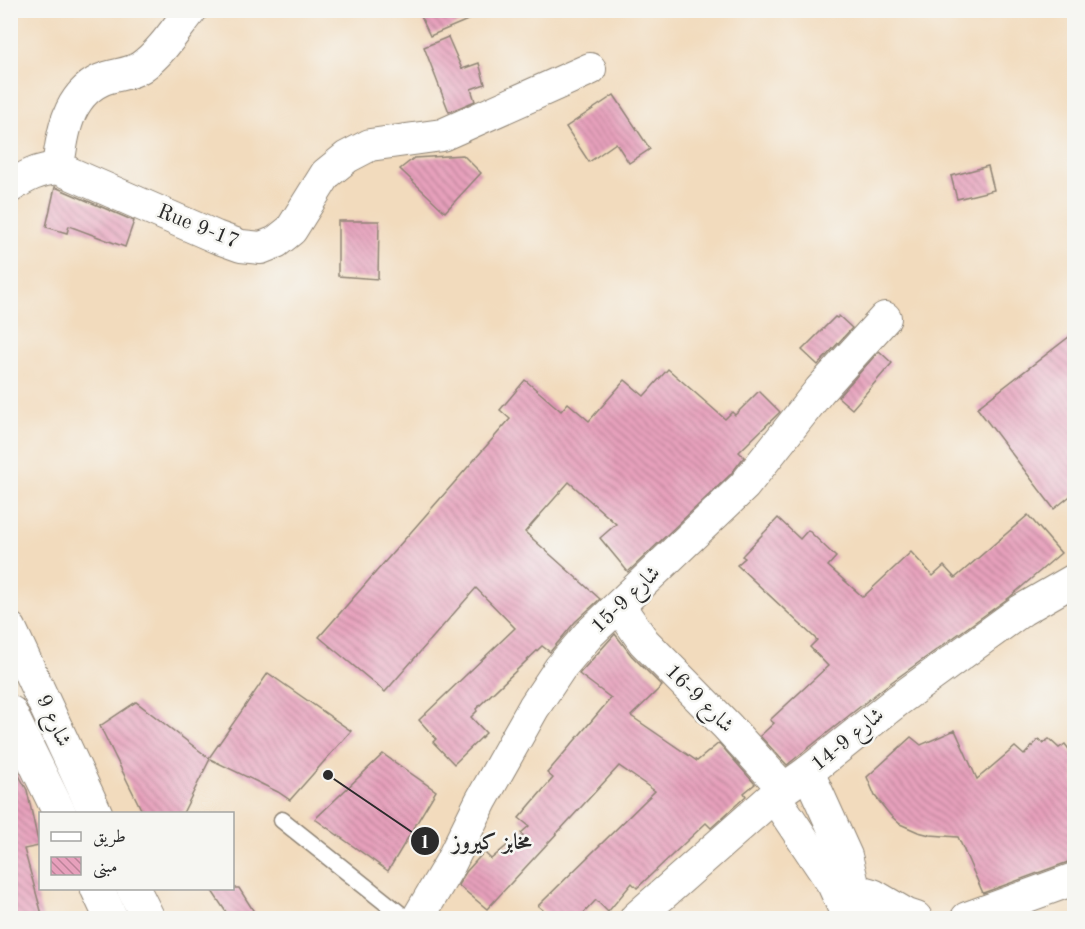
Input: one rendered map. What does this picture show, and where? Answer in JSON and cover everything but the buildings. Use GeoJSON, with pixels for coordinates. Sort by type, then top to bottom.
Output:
{"type":"FeatureCollection","features":[{"type":"Feature","properties":{"kind":"main road","name":"شارع 9"},"geometry":{"type":"LineString","coordinates":[[10,629],[96,812]]}},
{"type":"Feature","properties":{"kind":"main road"},"geometry":{"type":"LineString","coordinates":[[10,712],[60,812]]}},
{"type":"Feature","properties":{"kind":"main road"},"geometry":{"type":"LineString","coordinates":[[98,890],[111,918]]}},
{"type":"Feature","properties":{"kind":"main road"},"geometry":{"type":"LineString","coordinates":[[134,890],[148,918]]}},
{"type":"Feature","properties":{"kind":"street"},"geometry":{"type":"LineString","coordinates":[[10,187],[27,176],[42,170],[57,168],[64,128],[71,109],[84,91],[102,80],[129,73],[141,67],[160,49],[190,10]]}},
{"type":"Feature","properties":{"kind":"street","name":"Rue 9-17"},"geometry":{"type":"LineString","coordinates":[[57,168],[224,240],[241,246],[261,248],[276,242],[291,230],[326,174],[347,157],[370,146],[442,135],[590,69]]}},
{"type":"Feature","properties":{"kind":"street","name":"شارع 9-15"},"geometry":{"type":"LineString","coordinates":[[418,918],[450,864],[481,801],[534,707],[560,668],[589,634],[744,486],[820,390],[885,318]]}},
{"type":"Feature","properties":{"kind":"street","name":"شارع 9-14"},"geometry":{"type":"LineString","coordinates":[[636,918],[789,785],[897,700],[1022,610],[1074,580]]}},
{"type":"Feature","properties":{"kind":"street","name":"شارع 9-16"},"geometry":{"type":"LineString","coordinates":[[619,606],[644,642],[789,785]]}},
{"type":"Feature","properties":{"kind":"street"},"geometry":{"type":"LineString","coordinates":[[789,785],[836,832],[847,902]]}},
{"type":"Feature","properties":{"kind":"street"},"geometry":{"type":"LineString","coordinates":[[789,785],[847,902]]}},
{"type":"Feature","properties":{"kind":"street"},"geometry":{"type":"LineString","coordinates":[[967,918],[1074,879]]}},
{"type":"Feature","properties":{"kind":"street"},"geometry":{"type":"LineString","coordinates":[[847,902],[873,895],[916,918]]}},
{"type":"Feature","properties":{"kind":"lane"},"geometry":{"type":"LineString","coordinates":[[282,820],[405,918]]}},
{"type":"Feature","properties":{"kind":"place","name":"مخابز كيروز"},"geometry":{"type":"Point","coordinates":[328,775]}}]}
